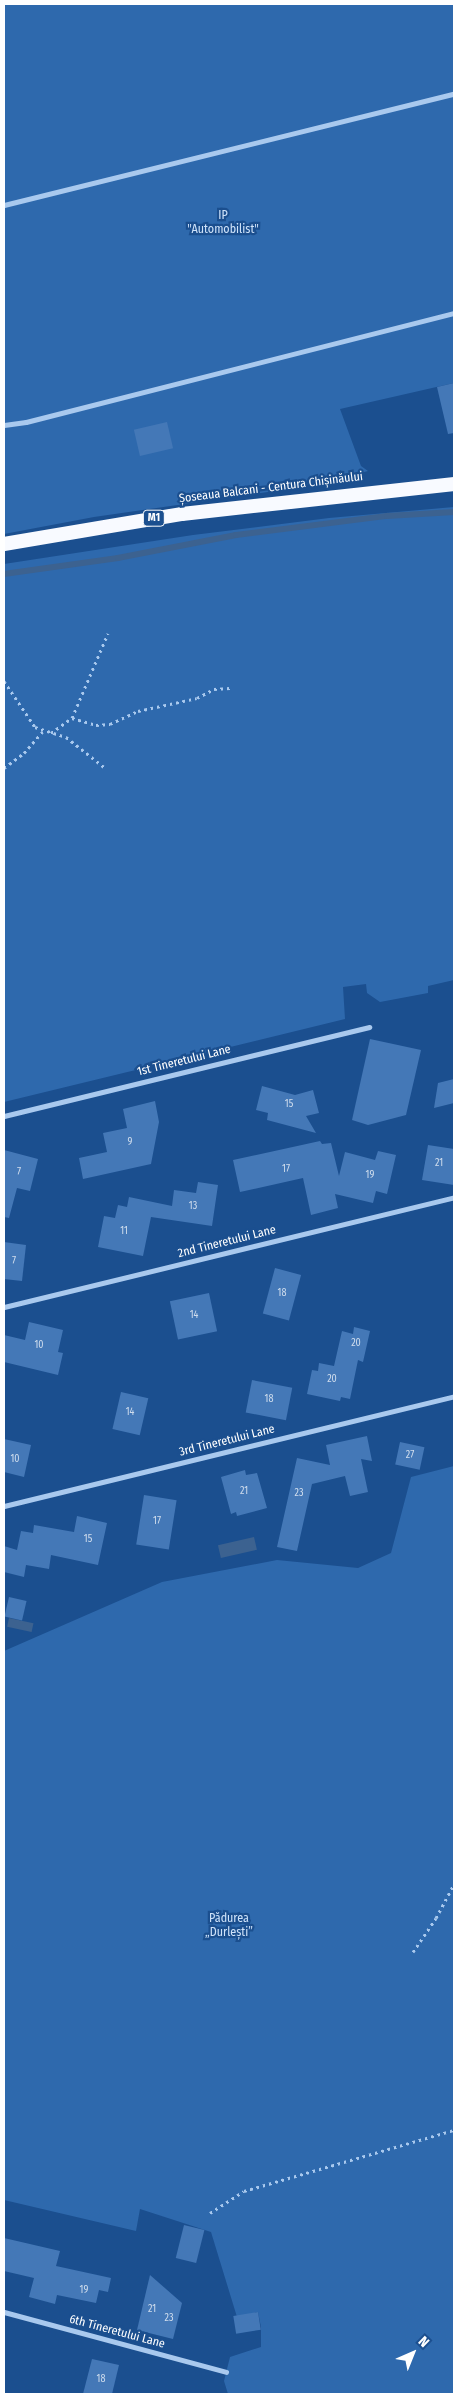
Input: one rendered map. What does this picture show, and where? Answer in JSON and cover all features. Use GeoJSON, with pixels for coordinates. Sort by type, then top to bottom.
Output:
{"type":"FeatureCollection","features":[{"type":"Feature","properties":{"kind":"highway","name":"Șoseaua Balcani - Centura Chișinăului"},"geometry":{"type":"LineString","coordinates":[[4,544],[182,514],[454,484]]}},
{"type":"Feature","properties":{"kind":"street"},"geometry":{"type":"LineString","coordinates":[[4,205],[454,94]]}},
{"type":"Feature","properties":{"kind":"street"},"geometry":{"type":"LineString","coordinates":[[4,425],[26,422],[454,313]]}},
{"type":"Feature","properties":{"kind":"street","name":"1st Tineretului Lane"},"geometry":{"type":"LineString","coordinates":[[4,1116],[369,1027]]}},
{"type":"Feature","properties":{"kind":"street","name":"2nd Tineretului Lane"},"geometry":{"type":"LineString","coordinates":[[4,1307],[454,1197]]}},
{"type":"Feature","properties":{"kind":"street","name":"3rd Tineretului Lane"},"geometry":{"type":"LineString","coordinates":[[4,1506],[454,1396]]}},
{"type":"Feature","properties":{"kind":"street","name":"6th Tineretului Lane"},"geometry":{"type":"LineString","coordinates":[[4,2312],[226,2372]]}},
{"type":"Feature","properties":{"kind":"path"},"geometry":{"type":"LineString","coordinates":[[51,734],[72,718],[108,633]]}},
{"type":"Feature","properties":{"kind":"path"},"geometry":{"type":"LineString","coordinates":[[4,681],[35,727],[66,738],[104,767]]}},
{"type":"Feature","properties":{"kind":"path"},"geometry":{"type":"LineString","coordinates":[[72,718],[96,725],[110,724],[138,711],[197,698],[214,689],[230,688]]}},
{"type":"Feature","properties":{"kind":"path"},"geometry":{"type":"LineString","coordinates":[[4,768],[24,753],[43,731]]}},
{"type":"Feature","properties":{"kind":"path"},"geometry":{"type":"LineString","coordinates":[[413,1952],[436,1918],[454,1884]]}},
{"type":"Feature","properties":{"kind":"path"},"geometry":{"type":"LineString","coordinates":[[210,2213],[244,2191],[454,2130]]}},
{"type":"Feature","properties":{"kind":"green space","name":"IP \"Automobilist\""},"geometry":{"type":"Polygon","coordinates":[[[4,4],[454,4],[454,383],[340,409],[361,466],[368,471],[309,486],[94,517],[4,534],[4,4]]]}},
{"type":"Feature","properties":{"kind":"green space"},"geometry":{"type":"Polygon","coordinates":[[[454,507],[454,980],[428,986],[428,993],[380,1002],[367,993],[366,984],[343,987],[345,1019],[4,1102],[4,564],[193,535],[329,518],[454,507]]]}},
{"type":"Feature","properties":{"kind":"green space","name":"Pădurea „Durlești”"},"geometry":{"type":"Polygon","coordinates":[[[454,1466],[454,2394],[228,2394],[224,2381],[230,2357],[261,2347],[261,2327],[258,2312],[237,2317],[211,2232],[140,2209],[136,2231],[4,2200],[4,1651],[162,1582],[277,1560],[358,1568],[391,1553],[411,1477],[454,1466]]]}},
{"type":"Feature","properties":{"kind":"shaded area"},"geometry":{"type":"Polygon","coordinates":[[[254,1537],[257,1550],[221,1558],[218,1545],[254,1537]]]}},
{"type":"Feature","properties":{"kind":"shaded area"},"geometry":{"type":"Polygon","coordinates":[[[9,1618],[33,1623],[32,1632],[7,1627],[9,1618]]]}},
{"type":"Feature","properties":{"kind":"building"},"geometry":{"type":"Polygon","coordinates":[[[454,383],[454,433],[448,434],[437,387],[454,383]]]}},
{"type":"Feature","properties":{"kind":"building"},"geometry":{"type":"Polygon","coordinates":[[[167,422],[173,448],[140,456],[134,430],[167,422]]]}},
{"type":"Feature","properties":{"kind":"building"},"geometry":{"type":"Polygon","coordinates":[[[370,1039],[421,1050],[406,1115],[368,1125],[352,1120],[370,1039]]]}},
{"type":"Feature","properties":{"kind":"building"},"geometry":{"type":"Polygon","coordinates":[[[454,1079],[454,1103],[434,1108],[438,1083],[454,1079]]]}},
{"type":"Feature","properties":{"kind":"building"},"geometry":{"type":"Polygon","coordinates":[[[262,1086],[295,1095],[313,1090],[319,1113],[306,1116],[316,1133],[267,1120],[268,1113],[256,1110],[262,1086]]]}},
{"type":"Feature","properties":{"kind":"building"},"geometry":{"type":"Polygon","coordinates":[[[155,1101],[159,1122],[151,1164],[83,1179],[79,1158],[107,1152],[103,1133],[127,1128],[123,1109],[155,1101]]]}},
{"type":"Feature","properties":{"kind":"building"},"geometry":{"type":"Polygon","coordinates":[[[320,1141],[322,1144],[331,1143],[339,1176],[345,1152],[375,1160],[378,1151],[396,1155],[387,1194],[376,1191],[373,1203],[335,1194],[338,1208],[311,1215],[303,1178],[240,1192],[233,1160],[320,1141]]]}},
{"type":"Feature","properties":{"kind":"building"},"geometry":{"type":"Polygon","coordinates":[[[428,1145],[454,1149],[454,1185],[422,1180],[428,1145]]]}},
{"type":"Feature","properties":{"kind":"building"},"geometry":{"type":"Polygon","coordinates":[[[4,1150],[38,1159],[30,1191],[17,1188],[9,1218],[4,1217],[4,1150]]]}},
{"type":"Feature","properties":{"kind":"building"},"geometry":{"type":"Polygon","coordinates":[[[198,1182],[218,1185],[212,1226],[151,1217],[143,1256],[98,1247],[104,1216],[115,1218],[118,1205],[127,1207],[129,1197],[172,1206],[174,1190],[196,1193],[198,1182]]]}},
{"type":"Feature","properties":{"kind":"building"},"geometry":{"type":"Polygon","coordinates":[[[4,1242],[26,1245],[22,1281],[4,1279],[4,1242]]]}},
{"type":"Feature","properties":{"kind":"building"},"geometry":{"type":"Polygon","coordinates":[[[275,1268],[301,1275],[289,1320],[263,1313],[275,1268]]]}},
{"type":"Feature","properties":{"kind":"building"},"geometry":{"type":"Polygon","coordinates":[[[209,1293],[217,1331],[178,1339],[170,1301],[209,1293]]]}},
{"type":"Feature","properties":{"kind":"building"},"geometry":{"type":"Polygon","coordinates":[[[29,1322],[63,1330],[58,1352],[63,1353],[58,1375],[4,1362],[4,1335],[25,1340],[29,1322]]]}},
{"type":"Feature","properties":{"kind":"building"},"geometry":{"type":"Polygon","coordinates":[[[354,1327],[370,1331],[363,1362],[358,1360],[350,1399],[341,1397],[340,1401],[307,1394],[312,1370],[318,1371],[319,1363],[334,1366],[342,1331],[353,1334],[354,1327]]]}},
{"type":"Feature","properties":{"kind":"building"},"geometry":{"type":"Polygon","coordinates":[[[252,1380],[292,1388],[286,1420],[246,1412],[252,1380]]]}},
{"type":"Feature","properties":{"kind":"building"},"geometry":{"type":"Polygon","coordinates":[[[121,1392],[148,1398],[140,1435],[112,1429],[121,1392]]]}},
{"type":"Feature","properties":{"kind":"building"},"geometry":{"type":"Polygon","coordinates":[[[367,1436],[372,1461],[361,1459],[368,1492],[350,1496],[345,1476],[312,1484],[297,1551],[277,1547],[297,1458],[330,1465],[326,1445],[367,1436]]]}},
{"type":"Feature","properties":{"kind":"building"},"geometry":{"type":"Polygon","coordinates":[[[4,1439],[31,1445],[24,1477],[4,1472],[4,1439]]]}},
{"type":"Feature","properties":{"kind":"building"},"geometry":{"type":"Polygon","coordinates":[[[400,1442],[424,1447],[420,1470],[395,1464],[400,1442]]]}},
{"type":"Feature","properties":{"kind":"building"},"geometry":{"type":"Polygon","coordinates":[[[245,1470],[246,1475],[257,1473],[267,1508],[237,1516],[236,1512],[231,1514],[221,1477],[245,1470]]]}},
{"type":"Feature","properties":{"kind":"building"},"geometry":{"type":"Polygon","coordinates":[[[144,1495],[177,1500],[169,1550],[136,1544],[144,1495]]]}},
{"type":"Feature","properties":{"kind":"building"},"geometry":{"type":"Polygon","coordinates":[[[77,1516],[107,1523],[98,1565],[51,1555],[49,1569],[26,1565],[24,1577],[4,1572],[4,1546],[17,1550],[21,1531],[33,1533],[34,1525],[74,1532],[77,1516]]]}},
{"type":"Feature","properties":{"kind":"building"},"geometry":{"type":"Polygon","coordinates":[[[9,1597],[27,1601],[22,1621],[5,1616],[9,1597]]]}},
{"type":"Feature","properties":{"kind":"building"},"geometry":{"type":"Polygon","coordinates":[[[184,2225],[204,2230],[196,2263],[176,2258],[184,2225]]]}},
{"type":"Feature","properties":{"kind":"building"},"geometry":{"type":"Polygon","coordinates":[[[4,2238],[60,2251],[56,2266],[111,2278],[108,2292],[99,2290],[96,2303],[57,2295],[55,2304],[29,2297],[34,2278],[4,2271],[4,2238]]]}},
{"type":"Feature","properties":{"kind":"building"},"geometry":{"type":"Polygon","coordinates":[[[150,2275],[182,2303],[173,2339],[137,2330],[150,2275]]]}},
{"type":"Feature","properties":{"kind":"building"},"geometry":{"type":"Polygon","coordinates":[[[258,2312],[261,2330],[236,2334],[233,2316],[258,2312]]]}},
{"type":"Feature","properties":{"kind":"building"},"geometry":{"type":"Polygon","coordinates":[[[92,2359],[119,2365],[112,2394],[83,2394],[92,2359]]]}},
{"type":"Feature","properties":{"kind":"waterway"},"geometry":{"type":"LineString","coordinates":[[4,574],[118,558],[236,535],[387,516],[454,512]]}}]}
